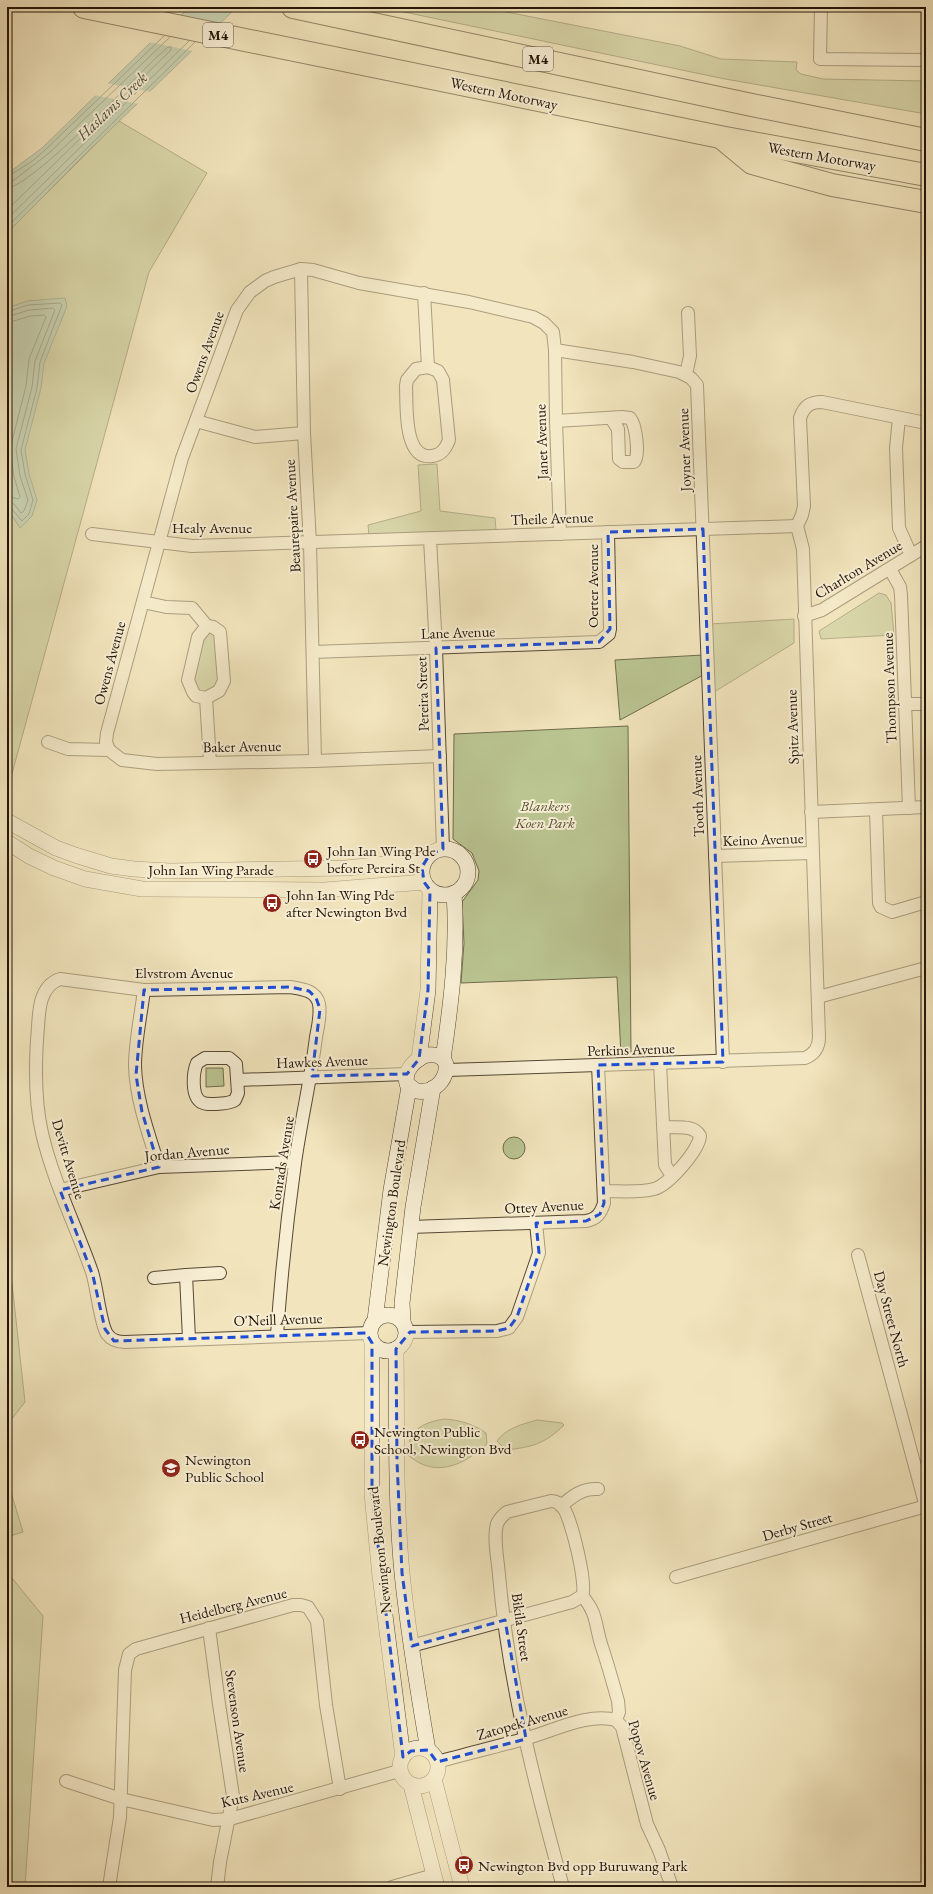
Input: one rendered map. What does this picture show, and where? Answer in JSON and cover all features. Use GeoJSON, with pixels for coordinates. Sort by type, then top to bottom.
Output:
{"type":"FeatureCollection","features":[{"type":"Feature","properties":{"kind":"highway","name":"Western Motorway"},"geometry":{"type":"LineString","coordinates":[[84,7],[720,137],[926,175]]}},
{"type":"Feature","properties":{"kind":"highway","name":"M4"},"geometry":{"type":"LineString","coordinates":[[292,7],[886,133],[926,140]]}},
{"type":"Feature","properties":{"kind":"highway"},"geometry":{"type":"LineString","coordinates":[[886,133],[926,129]]}},
{"type":"Feature","properties":{"kind":"highway"},"geometry":{"type":"LineString","coordinates":[[720,137],[752,163],[832,185],[926,202]]}},
{"type":"Feature","properties":{"kind":"street"},"geometry":{"type":"LineString","coordinates":[[821,7],[820,59],[926,60]]}},
{"type":"Feature","properties":{"kind":"street","name":"Owens Avenue"},"geometry":{"type":"LineString","coordinates":[[109,750],[106,742],[107,733],[182,458],[237,310],[250,292],[270,279],[302,269],[313,270],[359,283],[424,293],[533,317],[544,323],[553,332],[556,350]]}},
{"type":"Feature","properties":{"kind":"street","name":"Beaurepaire Avenue"},"geometry":{"type":"LineString","coordinates":[[302,269],[304,433],[310,543],[315,761]]}},
{"type":"Feature","properties":{"kind":"street"},"geometry":{"type":"LineString","coordinates":[[424,293],[428,367]]}},
{"type":"Feature","properties":{"kind":"street"},"geometry":{"type":"LineString","coordinates":[[556,350],[633,362],[686,374],[690,356],[688,313]]}},
{"type":"Feature","properties":{"kind":"street","name":"Janet Avenue"},"geometry":{"type":"LineString","coordinates":[[556,350],[556,421],[560,534]]}},
{"type":"Feature","properties":{"kind":"street"},"geometry":{"type":"LineString","coordinates":[[428,367],[438,371],[443,380],[449,440],[446,448],[435,456],[421,454],[411,443],[406,386],[407,380],[416,369],[428,367]]}},
{"type":"Feature","properties":{"kind":"street","name":"Joyner Avenue"},"geometry":{"type":"LineString","coordinates":[[686,374],[697,385],[703,529]]}},
{"type":"Feature","properties":{"kind":"street"},"geometry":{"type":"LineString","coordinates":[[797,526],[804,506],[800,418],[802,411],[809,404],[822,402],[926,423]]}},
{"type":"Feature","properties":{"kind":"street"},"geometry":{"type":"LineString","coordinates":[[556,421],[611,418]]}},
{"type":"Feature","properties":{"kind":"street"},"geometry":{"type":"LineString","coordinates":[[899,418],[896,448],[899,528],[911,555]]}},
{"type":"Feature","properties":{"kind":"street"},"geometry":{"type":"LineString","coordinates":[[196,421],[255,437],[304,433]]}},
{"type":"Feature","properties":{"kind":"street","name":"Theile Avenue"},"geometry":{"type":"LineString","coordinates":[[310,543],[797,526]]}},
{"type":"Feature","properties":{"kind":"street","name":"Spitz Avenue"},"geometry":{"type":"LineString","coordinates":[[797,526],[803,549],[812,853],[820,1037],[814,1054]]}},
{"type":"Feature","properties":{"kind":"street","name":"Tooth Avenue"},"geometry":{"type":"LineString","coordinates":[[703,529],[723,1062]]}},
{"type":"Feature","properties":{"kind":"street","name":"Oerter Avenue"},"geometry":{"type":"LineString","coordinates":[[604,638],[610,629],[608,532]]}},
{"type":"Feature","properties":{"kind":"street","name":"Healy Avenue"},"geometry":{"type":"LineString","coordinates":[[92,534],[192,546],[293,542],[310,543]]}},
{"type":"Feature","properties":{"kind":"street","name":"Pereira Street"},"geometry":{"type":"LineString","coordinates":[[430,538],[436,648],[443,849]]}},
{"type":"Feature","properties":{"kind":"street","name":"Charlton Avenue"},"geometry":{"type":"LineString","coordinates":[[804,616],[822,610],[926,546]]}},
{"type":"Feature","properties":{"kind":"street","name":"Thompson Avenue"},"geometry":{"type":"LineString","coordinates":[[890,569],[900,587],[901,594],[909,808]]}},
{"type":"Feature","properties":{"kind":"street"},"geometry":{"type":"LineString","coordinates":[[143,602],[166,607],[192,608],[207,626],[213,627],[220,632],[224,681],[219,691],[206,698],[196,696],[188,680],[198,637],[207,626]]}},
{"type":"Feature","properties":{"kind":"street","name":"Lane Avenue"},"geometry":{"type":"LineString","coordinates":[[313,652],[593,643],[604,638]]}},
{"type":"Feature","properties":{"kind":"street"},"geometry":{"type":"LineString","coordinates":[[206,698],[210,762]]}},
{"type":"Feature","properties":{"kind":"street"},"geometry":{"type":"LineString","coordinates":[[906,704],[926,704]]}},
{"type":"Feature","properties":{"kind":"street"},"geometry":{"type":"LineString","coordinates":[[48,742],[68,749],[109,750]]}},
{"type":"Feature","properties":{"kind":"street","name":"Baker Avenue"},"geometry":{"type":"LineString","coordinates":[[109,750],[122,760],[136,763],[315,761],[440,756]]}},
{"type":"Feature","properties":{"kind":"street"},"geometry":{"type":"LineString","coordinates":[[811,812],[926,807]]}},
{"type":"Feature","properties":{"kind":"street"},"geometry":{"type":"LineString","coordinates":[[876,810],[877,865],[880,907],[892,912],[926,902]]}},
{"type":"Feature","properties":{"kind":"street","name":"John Ian Wing Parade"},"geometry":{"type":"LineString","coordinates":[[7,821],[50,845],[75,856],[111,866],[170,871],[346,868],[425,860]]}},
{"type":"Feature","properties":{"kind":"street","name":"John Ian Wing Parade"},"geometry":{"type":"LineString","coordinates":[[7,842],[48,865],[85,879],[142,889],[325,890],[427,886]]}},
{"type":"Feature","properties":{"kind":"street"},"geometry":{"type":"LineString","coordinates":[[419,1059],[428,990],[427,886],[421,875],[425,860],[436,851],[443,849],[457,853],[466,863],[468,870],[465,884],[454,893],[442,895],[427,886]]}},
{"type":"Feature","properties":{"kind":"street","name":"Keino Avenue"},"geometry":{"type":"LineString","coordinates":[[715,856],[812,853]]}},
{"type":"Feature","properties":{"kind":"street"},"geometry":{"type":"LineString","coordinates":[[445,1065],[430,1055],[419,1059],[413,1064],[408,1080],[421,1092],[433,1088],[444,1078],[454,967],[456,917],[454,893]]}},
{"type":"Feature","properties":{"kind":"street"},"geometry":{"type":"LineString","coordinates":[[818,997],[926,968]]}},
{"type":"Feature","properties":{"kind":"street","name":"Elvstrom Avenue"},"geometry":{"type":"LineString","coordinates":[[50,984],[60,978],[144,990],[290,987],[309,991],[316,998]]}},
{"type":"Feature","properties":{"kind":"street","name":"Devitt Avenue"},"geometry":{"type":"LineString","coordinates":[[50,984],[40,1006],[36,1046],[36,1083],[42,1134],[60,1190],[89,1264],[105,1329],[111,1338]]}},
{"type":"Feature","properties":{"kind":"street"},"geometry":{"type":"LineString","coordinates":[[144,990],[136,1059],[136,1075],[142,1112],[158,1167]]}},
{"type":"Feature","properties":{"kind":"street","name":"Konrads Avenue"},"geometry":{"type":"LineString","coordinates":[[277,1335],[280,1288],[295,1162],[312,1076],[320,1009],[316,998]]}},
{"type":"Feature","properties":{"kind":"street","name":"Perkins Avenue"},"geometry":{"type":"LineString","coordinates":[[445,1065],[598,1065],[723,1062],[805,1058],[814,1054]]}},
{"type":"Feature","properties":{"kind":"street"},"geometry":{"type":"LineString","coordinates":[[201,1059],[232,1059],[237,1066],[238,1080],[237,1097],[232,1102],[207,1104],[201,1102],[196,1096],[194,1070],[197,1063],[201,1059]]}},
{"type":"Feature","properties":{"kind":"street"},"geometry":{"type":"LineString","coordinates":[[660,1063],[665,1165],[672,1176]]}},
{"type":"Feature","properties":{"kind":"street","name":"Ottey Avenue"},"geometry":{"type":"LineString","coordinates":[[410,1227],[586,1221],[595,1218],[603,1206],[604,1191],[598,1065]]}},
{"type":"Feature","properties":{"kind":"street","name":"Hawkes Avenue"},"geometry":{"type":"LineString","coordinates":[[238,1080],[312,1076],[408,1080]]}},
{"type":"Feature","properties":{"kind":"street","name":"Newington Boulevard"},"geometry":{"type":"LineString","coordinates":[[403,1757],[380,1576],[372,1494],[372,1332],[391,1190],[408,1080]]}},
{"type":"Feature","properties":{"kind":"street","name":"Newington Boulevard"},"geometry":{"type":"LineString","coordinates":[[405,1326],[402,1303],[410,1227],[433,1088]]}},
{"type":"Feature","properties":{"kind":"street"},"geometry":{"type":"LineString","coordinates":[[604,1191],[654,1189],[664,1184],[683,1165],[698,1146],[700,1136],[696,1130],[691,1128],[664,1127]]}},
{"type":"Feature","properties":{"kind":"street","name":"Jordan Avenue"},"geometry":{"type":"LineString","coordinates":[[60,1190],[158,1167],[295,1162]]}},
{"type":"Feature","properties":{"kind":"street"},"geometry":{"type":"LineString","coordinates":[[405,1326],[405,1342],[396,1349],[384,1349],[372,1332],[380,1317],[392,1316],[405,1326],[497,1332],[509,1328],[517,1317],[539,1253],[536,1223]]}},
{"type":"Feature","properties":{"kind":"street","name":"Day Street North"},"geometry":{"type":"LineString","coordinates":[[858,1255],[926,1506]]}},
{"type":"Feature","properties":{"kind":"street"},"geometry":{"type":"LineString","coordinates":[[154,1278],[220,1273]]}},
{"type":"Feature","properties":{"kind":"street"},"geometry":{"type":"LineString","coordinates":[[186,1275],[189,1339]]}},
{"type":"Feature","properties":{"kind":"street","name":"O'Neill Avenue"},"geometry":{"type":"LineString","coordinates":[[111,1338],[114,1341],[125,1342],[372,1332]]}},
{"type":"Feature","properties":{"kind":"street","name":"Newington Boulevard"},"geometry":{"type":"LineString","coordinates":[[396,1349],[397,1461],[402,1573],[411,1646],[433,1756]]}},
{"type":"Feature","properties":{"kind":"street"},"geometry":{"type":"LineString","coordinates":[[411,1646],[572,1602],[583,1595],[584,1581],[579,1558],[568,1516],[561,1506],[581,1491],[588,1488],[598,1489]]}},
{"type":"Feature","properties":{"kind":"street","name":"Bikila Street"},"geometry":{"type":"LineString","coordinates":[[561,1506],[555,1501],[547,1501],[507,1512],[499,1520],[496,1538],[505,1620],[515,1689],[563,1887]]}},
{"type":"Feature","properties":{"kind":"street","name":"Derby Street"},"geometry":{"type":"LineString","coordinates":[[676,1577],[926,1506]]}},
{"type":"Feature","properties":{"kind":"street","name":"Popov Avenue"},"geometry":{"type":"LineString","coordinates":[[583,1595],[595,1615],[600,1641],[618,1701],[619,1712],[616,1720],[622,1727],[647,1824],[672,1887]]}},
{"type":"Feature","properties":{"kind":"street","name":"Heidelberg Avenue"},"geometry":{"type":"LineString","coordinates":[[121,1799],[125,1670],[129,1654],[136,1649],[145,1646],[292,1606],[301,1605],[308,1607],[314,1613],[317,1621],[326,1706],[340,1789]]}},
{"type":"Feature","properties":{"kind":"street","name":"Stevenson Avenue"},"geometry":{"type":"LineString","coordinates":[[210,1628],[219,1704],[234,1796],[220,1862],[217,1887]]}},
{"type":"Feature","properties":{"kind":"street","name":"Zatopek Avenue"},"geometry":{"type":"LineString","coordinates":[[433,1756],[526,1739],[548,1730],[589,1720],[600,1718],[616,1720]]}},
{"type":"Feature","properties":{"kind":"street"},"geometry":{"type":"LineString","coordinates":[[419,1749],[433,1756],[438,1770],[434,1779],[424,1785],[411,1785],[406,1782],[399,1771],[403,1757],[411,1751],[419,1749]]}},
{"type":"Feature","properties":{"kind":"street","name":"Kuts Avenue"},"geometry":{"type":"LineString","coordinates":[[66,1781],[121,1799],[213,1820],[230,1819],[399,1771]]}},
{"type":"Feature","properties":{"kind":"street"},"geometry":{"type":"LineString","coordinates":[[434,1779],[462,1887]]}},
{"type":"Feature","properties":{"kind":"street"},"geometry":{"type":"LineString","coordinates":[[392,1887],[436,1881],[411,1785]]}},
{"type":"Feature","properties":{"kind":"street"},"geometry":{"type":"LineString","coordinates":[[109,1887],[121,1799]]}},
{"type":"Feature","properties":{"kind":"highlighted area"},"geometry":{"type":"Polygon","coordinates":[[[703,529],[723,1062],[598,1065],[604,1203],[600,1214],[586,1221],[536,1223],[539,1253],[517,1317],[509,1328],[497,1331],[410,1332],[396,1349],[397,1461],[402,1573],[412,1646],[505,1620],[526,1739],[437,1762],[428,1750],[411,1751],[403,1757],[372,1494],[372,1343],[366,1333],[114,1341],[105,1329],[93,1276],[60,1190],[159,1167],[142,1112],[136,1075],[144,990],[290,987],[309,991],[316,998],[320,1009],[312,1076],[407,1074],[419,1059],[428,990],[430,890],[424,882],[422,867],[430,854],[443,849],[436,648],[599,642],[610,629],[608,532],[703,529]]]}},
{"type":"Feature","properties":{"kind":"green space"},"geometry":{"type":"Polygon","coordinates":[[[380,7],[481,7],[680,46],[721,59],[797,62],[796,70],[801,74],[823,79],[926,81],[926,114],[725,79],[380,7]]]}},
{"type":"Feature","properties":{"kind":"green space"},"geometry":{"type":"Polygon","coordinates":[[[119,121],[207,173],[149,272],[7,792],[7,233],[119,121]]]}},
{"type":"Feature","properties":{"kind":"green space"},"geometry":{"type":"Polygon","coordinates":[[[437,464],[440,511],[495,518],[496,530],[369,536],[368,525],[421,511],[418,465],[437,464]]]}},
{"type":"Feature","properties":{"kind":"green space"},"geometry":{"type":"Polygon","coordinates":[[[879,593],[886,595],[891,603],[894,635],[821,639],[819,631],[879,593]]]}},
{"type":"Feature","properties":{"kind":"green space"},"geometry":{"type":"Polygon","coordinates":[[[794,619],[794,643],[714,692],[710,624],[794,619]]]}},
{"type":"Feature","properties":{"kind":"green space"},"geometry":{"type":"Polygon","coordinates":[[[208,632],[217,636],[218,683],[216,688],[199,694],[192,682],[204,635],[208,632]]]}},
{"type":"Feature","properties":{"kind":"green space"},"geometry":{"type":"Polygon","coordinates":[[[703,655],[705,674],[620,720],[615,660],[703,655]]]}},
{"type":"Feature","properties":{"kind":"green space","name":"Blankers Koen Park"},"geometry":{"type":"Polygon","coordinates":[[[628,726],[631,1054],[621,1055],[617,977],[461,983],[464,943],[462,902],[478,880],[479,871],[472,853],[453,839],[454,734],[628,726]]]}},
{"type":"Feature","properties":{"kind":"green space"},"geometry":{"type":"Polygon","coordinates":[[[206,1068],[223,1068],[224,1086],[206,1087],[206,1068]]]}},
{"type":"Feature","properties":{"kind":"green space"},"geometry":{"type":"Polygon","coordinates":[[[514,1137],[522,1140],[525,1148],[522,1156],[514,1159],[506,1156],[503,1148],[506,1140],[514,1137]]]}},
{"type":"Feature","properties":{"kind":"green space"},"geometry":{"type":"Polygon","coordinates":[[[7,1254],[10,1265],[25,1402],[7,1425],[7,1254]]]}},
{"type":"Feature","properties":{"kind":"green space"},"geometry":{"type":"Polygon","coordinates":[[[444,1419],[455,1420],[476,1427],[486,1433],[487,1444],[469,1458],[459,1463],[439,1468],[418,1462],[408,1455],[410,1439],[417,1429],[429,1423],[444,1419]]]}},
{"type":"Feature","properties":{"kind":"green space"},"geometry":{"type":"Polygon","coordinates":[[[537,1420],[562,1423],[564,1425],[551,1436],[538,1444],[523,1448],[506,1450],[497,1441],[510,1430],[537,1420]]]}},
{"type":"Feature","properties":{"kind":"green space"},"geometry":{"type":"Polygon","coordinates":[[[7,1479],[23,1532],[7,1537],[7,1479]]]}},
{"type":"Feature","properties":{"kind":"green space"},"geometry":{"type":"Polygon","coordinates":[[[7,1572],[43,1616],[25,1887],[7,1887],[7,1572]]]}},
{"type":"Feature","properties":{"kind":"water","name":"Haslams Creek"},"geometry":{"type":"Polygon","coordinates":[[[190,7],[237,7],[80,159],[7,233],[7,174],[42,148],[148,45],[190,7]]]}},
{"type":"Feature","properties":{"kind":"water"},"geometry":{"type":"Polygon","coordinates":[[[65,298],[67,306],[44,363],[41,388],[25,450],[29,474],[37,500],[32,516],[20,528],[7,508],[7,308],[27,301],[65,298]]]}},
{"type":"Feature","properties":{"kind":"pier"},"geometry":{"type":"Polygon","coordinates":[[[178,15],[222,24],[193,51],[148,42],[178,15]]]}},
{"type":"Feature","properties":{"kind":"pier"},"geometry":{"type":"Polygon","coordinates":[[[106,83],[151,92],[139,104],[93,95],[106,83]]]}},
{"type":"Feature","properties":{"kind":"place","name":"John Ian Wing Pde before Pereira St"},"geometry":{"type":"Point","coordinates":[313,859]}},
{"type":"Feature","properties":{"kind":"place","name":"John Ian Wing Pde after Newington Bvd"},"geometry":{"type":"Point","coordinates":[272,903]}},
{"type":"Feature","properties":{"kind":"place","name":"Newington Public School, Newington Bvd"},"geometry":{"type":"Point","coordinates":[360,1440]}},
{"type":"Feature","properties":{"kind":"place","name":"Newington Public School"},"geometry":{"type":"Point","coordinates":[171,1468]}},
{"type":"Feature","properties":{"kind":"place","name":"Newington Bvd opp Buruwang Park"},"geometry":{"type":"Point","coordinates":[464,1865]}}]}
